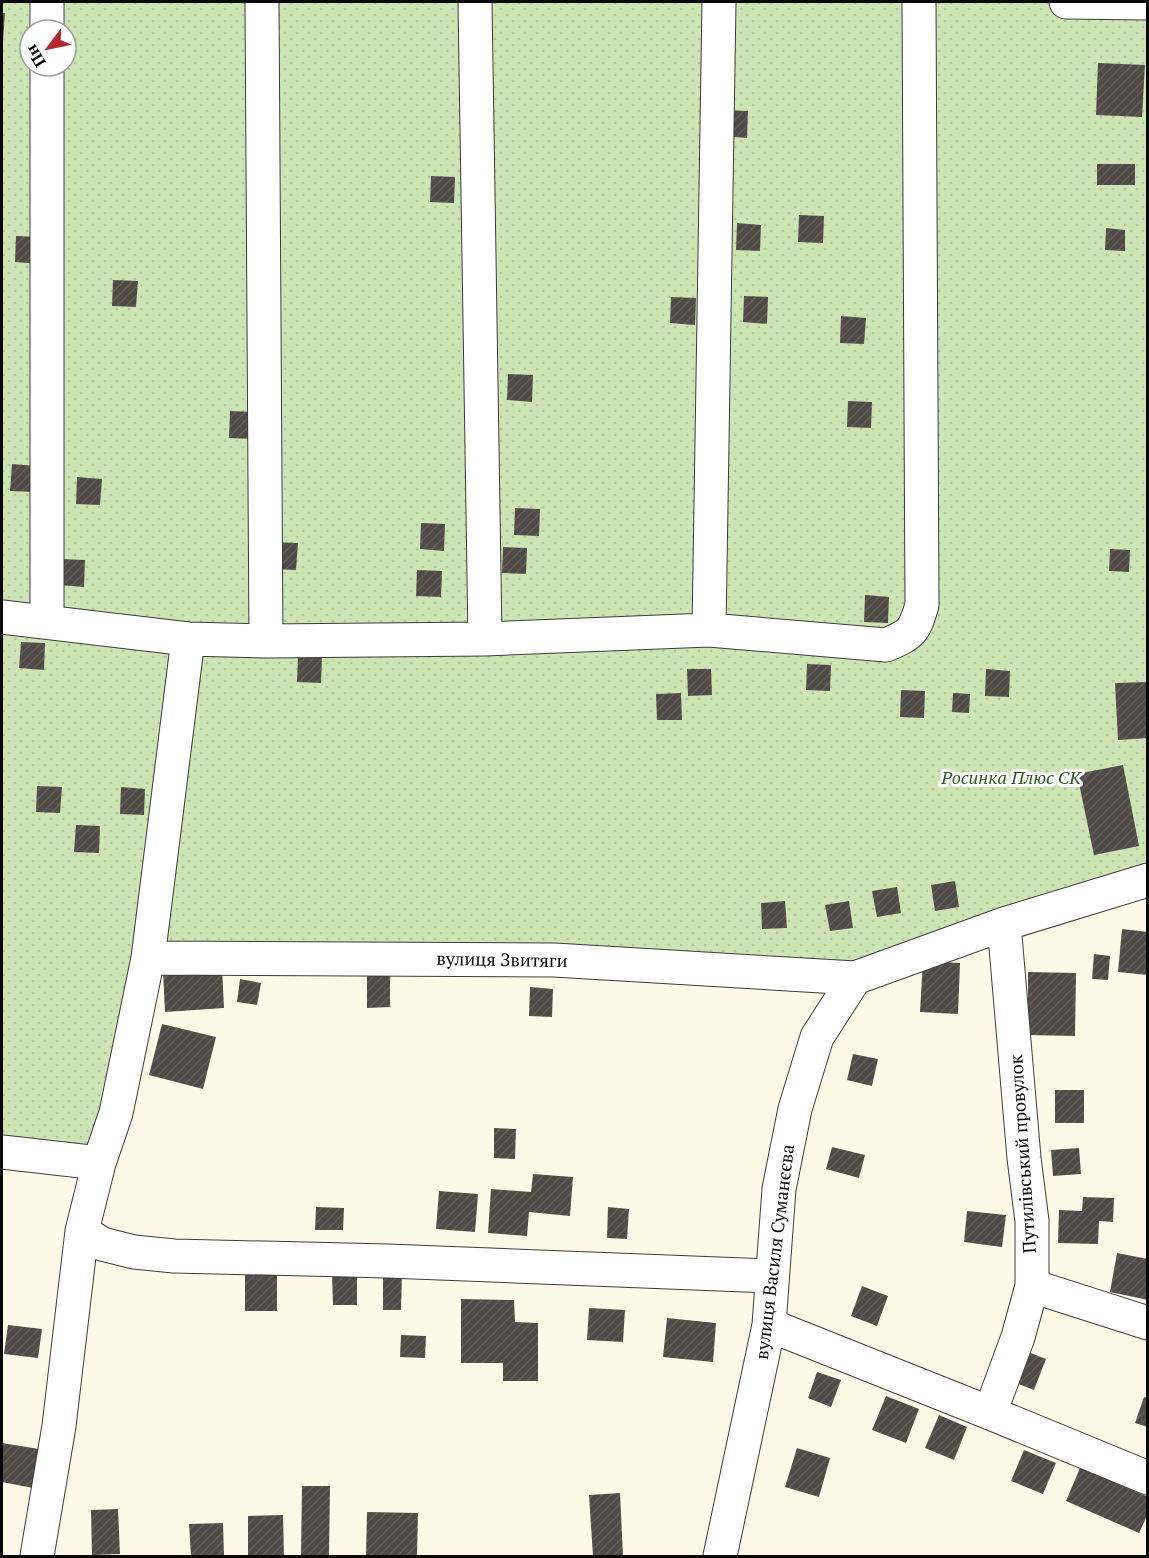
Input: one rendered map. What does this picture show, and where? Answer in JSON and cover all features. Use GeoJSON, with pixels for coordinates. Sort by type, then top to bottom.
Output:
{"type":"FeatureCollection","features":[{"type":"Feature","properties":{"kind":"street"},"geometry":{"type":"LineString","coordinates":[[47,2],[47,18]]}},
{"type":"Feature","properties":{"kind":"street"},"geometry":{"type":"LineString","coordinates":[[262,2],[266,641]]}},
{"type":"Feature","properties":{"kind":"street"},"geometry":{"type":"LineString","coordinates":[[475,2],[485,639]]}},
{"type":"Feature","properties":{"kind":"street"},"geometry":{"type":"LineString","coordinates":[[709,630],[719,2]]}},
{"type":"Feature","properties":{"kind":"street"},"geometry":{"type":"LineString","coordinates":[[2,618],[188,639],[266,641],[485,639],[709,630],[886,645],[907,636],[917,623],[922,605],[919,2]]}},
{"type":"Feature","properties":{"kind":"street"},"geometry":{"type":"LineString","coordinates":[[1066,2],[1148,3]]}},
{"type":"Feature","properties":{"kind":"street"},"geometry":{"type":"LineString","coordinates":[[47,78],[47,622]]}},
{"type":"Feature","properties":{"kind":"street"},"geometry":{"type":"LineString","coordinates":[[37,1557],[59,1426],[82,1231],[99,1163],[116,1113],[148,958],[188,639]]}},
{"type":"Feature","properties":{"kind":"street"},"geometry":{"type":"LineString","coordinates":[[855,978],[1004,924],[1148,880]]}},
{"type":"Feature","properties":{"kind":"street","name":"Путилівський провулок"},"geometry":{"type":"LineString","coordinates":[[990,1413],[1018,1337],[1032,1286],[1032,1221],[1024,1158],[1004,924]]}},
{"type":"Feature","properties":{"kind":"street","name":"вулиця Звитяги"},"geometry":{"type":"LineString","coordinates":[[148,958],[554,960],[855,978]]}},
{"type":"Feature","properties":{"kind":"street","name":"вулиця Василя Суманєєва"},"geometry":{"type":"LineString","coordinates":[[720,1557],[769,1325],[779,1189],[795,1109],[817,1037],[855,978]]}},
{"type":"Feature","properties":{"kind":"street"},"geometry":{"type":"LineString","coordinates":[[2,1152],[99,1163]]}},
{"type":"Feature","properties":{"kind":"street"},"geometry":{"type":"LineString","coordinates":[[82,1231],[102,1244],[134,1252],[174,1256],[388,1261],[772,1276]]}},
{"type":"Feature","properties":{"kind":"street"},"geometry":{"type":"LineString","coordinates":[[1032,1286],[1148,1323]]}},
{"type":"Feature","properties":{"kind":"street"},"geometry":{"type":"LineString","coordinates":[[769,1325],[1148,1478]]}},
{"type":"Feature","properties":{"kind":"green space","name":"Росинка Плюс СК"},"geometry":{"type":"Polygon","coordinates":[[[2,2],[1147,2],[1147,880],[855,978],[148,958],[99,1163],[2,1152],[2,2]]]}},
{"type":"Feature","properties":{"kind":"building"},"geometry":{"type":"Polygon","coordinates":[[[2,13],[5,13],[3,41],[2,41],[2,13]]]}},
{"type":"Feature","properties":{"kind":"building"},"geometry":{"type":"Polygon","coordinates":[[[1098,63],[1145,65],[1142,117],[1096,115],[1098,63]]]}},
{"type":"Feature","properties":{"kind":"building"},"geometry":{"type":"Polygon","coordinates":[[[724,110],[748,111],[747,138],[723,136],[724,110]]]}},
{"type":"Feature","properties":{"kind":"building"},"geometry":{"type":"Polygon","coordinates":[[[1097,164],[1135,164],[1135,185],[1097,185],[1097,164]]]}},
{"type":"Feature","properties":{"kind":"building"},"geometry":{"type":"Polygon","coordinates":[[[431,176],[455,177],[454,203],[430,202],[431,176]]]}},
{"type":"Feature","properties":{"kind":"building"},"geometry":{"type":"Polygon","coordinates":[[[799,215],[824,216],[823,243],[798,242],[799,215]]]}},
{"type":"Feature","properties":{"kind":"building"},"geometry":{"type":"Polygon","coordinates":[[[737,223],[761,225],[760,251],[736,250],[737,223]]]}},
{"type":"Feature","properties":{"kind":"building"},"geometry":{"type":"Polygon","coordinates":[[[1106,228],[1125,230],[1125,251],[1105,250],[1106,228]]]}},
{"type":"Feature","properties":{"kind":"building"},"geometry":{"type":"Polygon","coordinates":[[[16,236],[41,237],[40,264],[15,262],[16,236]]]}},
{"type":"Feature","properties":{"kind":"building"},"geometry":{"type":"Polygon","coordinates":[[[113,280],[138,281],[136,307],[112,306],[113,280]]]}},
{"type":"Feature","properties":{"kind":"building"},"geometry":{"type":"Polygon","coordinates":[[[744,296],[768,297],[767,324],[743,322],[744,296]]]}},
{"type":"Feature","properties":{"kind":"building"},"geometry":{"type":"Polygon","coordinates":[[[671,297],[696,298],[695,325],[670,323],[671,297]]]}},
{"type":"Feature","properties":{"kind":"building"},"geometry":{"type":"Polygon","coordinates":[[[841,316],[866,318],[864,344],[840,343],[841,316]]]}},
{"type":"Feature","properties":{"kind":"building"},"geometry":{"type":"Polygon","coordinates":[[[508,374],[533,375],[532,402],[507,400],[508,374]]]}},
{"type":"Feature","properties":{"kind":"building"},"geometry":{"type":"Polygon","coordinates":[[[848,401],[872,402],[871,428],[847,427],[848,401]]]}},
{"type":"Feature","properties":{"kind":"building"},"geometry":{"type":"Polygon","coordinates":[[[230,411],[254,412],[253,439],[229,438],[230,411]]]}},
{"type":"Feature","properties":{"kind":"building"},"geometry":{"type":"Polygon","coordinates":[[[12,464],[36,466],[35,492],[10,491],[12,464]]]}},
{"type":"Feature","properties":{"kind":"building"},"geometry":{"type":"Polygon","coordinates":[[[77,477],[102,479],[100,505],[76,504],[77,477]]]}},
{"type":"Feature","properties":{"kind":"building"},"geometry":{"type":"Polygon","coordinates":[[[515,508],[540,509],[539,536],[514,535],[515,508]]]}},
{"type":"Feature","properties":{"kind":"building"},"geometry":{"type":"Polygon","coordinates":[[[421,523],[445,524],[444,551],[420,549],[421,523]]]}},
{"type":"Feature","properties":{"kind":"building"},"geometry":{"type":"Polygon","coordinates":[[[273,542],[298,543],[296,570],[272,569],[273,542]]]}},
{"type":"Feature","properties":{"kind":"building"},"geometry":{"type":"Polygon","coordinates":[[[503,547],[527,548],[526,574],[502,573],[503,547]]]}},
{"type":"Feature","properties":{"kind":"building"},"geometry":{"type":"Polygon","coordinates":[[[1110,549],[1130,550],[1129,572],[1109,571],[1110,549]]]}},
{"type":"Feature","properties":{"kind":"building"},"geometry":{"type":"Polygon","coordinates":[[[61,559],[85,560],[84,587],[60,585],[61,559]]]}},
{"type":"Feature","properties":{"kind":"building"},"geometry":{"type":"Polygon","coordinates":[[[417,570],[442,571],[441,597],[416,596],[417,570]]]}},
{"type":"Feature","properties":{"kind":"building"},"geometry":{"type":"Polygon","coordinates":[[[865,595],[889,597],[888,623],[864,622],[865,595]]]}},
{"type":"Feature","properties":{"kind":"building"},"geometry":{"type":"Polygon","coordinates":[[[21,642],[45,643],[44,670],[19,668],[21,642]]]}},
{"type":"Feature","properties":{"kind":"building"},"geometry":{"type":"Polygon","coordinates":[[[298,656],[322,657],[321,683],[297,682],[298,656]]]}},
{"type":"Feature","properties":{"kind":"building"},"geometry":{"type":"Polygon","coordinates":[[[807,664],[831,665],[830,691],[806,690],[807,664]]]}},
{"type":"Feature","properties":{"kind":"building"},"geometry":{"type":"Polygon","coordinates":[[[687,669],[711,669],[712,695],[688,696],[687,669]]]}},
{"type":"Feature","properties":{"kind":"building"},"geometry":{"type":"Polygon","coordinates":[[[986,669],[1010,671],[1009,697],[985,696],[986,669]]]}},
{"type":"Feature","properties":{"kind":"building"},"geometry":{"type":"Polygon","coordinates":[[[1148,682],[1148,738],[1118,740],[1115,683],[1148,682]]]}},
{"type":"Feature","properties":{"kind":"building"},"geometry":{"type":"Polygon","coordinates":[[[901,690],[925,691],[924,718],[900,717],[901,690]]]}},
{"type":"Feature","properties":{"kind":"building"},"geometry":{"type":"Polygon","coordinates":[[[681,693],[682,720],[657,720],[656,694],[681,693]]]}},
{"type":"Feature","properties":{"kind":"building"},"geometry":{"type":"Polygon","coordinates":[[[953,693],[970,694],[969,713],[952,712],[953,693]]]}},
{"type":"Feature","properties":{"kind":"building"},"geometry":{"type":"Polygon","coordinates":[[[1123,765],[1139,846],[1094,855],[1077,774],[1123,765]]]}},
{"type":"Feature","properties":{"kind":"building"},"geometry":{"type":"Polygon","coordinates":[[[37,786],[62,787],[60,813],[36,812],[37,786]]]}},
{"type":"Feature","properties":{"kind":"building"},"geometry":{"type":"Polygon","coordinates":[[[121,787],[145,789],[144,815],[120,814],[121,787]]]}},
{"type":"Feature","properties":{"kind":"building"},"geometry":{"type":"Polygon","coordinates":[[[76,825],[100,826],[99,853],[74,852],[76,825]]]}},
{"type":"Feature","properties":{"kind":"building"},"geometry":{"type":"Polygon","coordinates":[[[955,881],[959,907],[935,911],[931,885],[955,881]]]}},
{"type":"Feature","properties":{"kind":"building"},"geometry":{"type":"Polygon","coordinates":[[[897,887],[901,913],[877,917],[872,891],[897,887]]]}},
{"type":"Feature","properties":{"kind":"building"},"geometry":{"type":"Polygon","coordinates":[[[785,901],[787,928],[762,929],[761,903],[785,901]]]}},
{"type":"Feature","properties":{"kind":"building"},"geometry":{"type":"Polygon","coordinates":[[[849,901],[853,928],[830,931],[825,905],[849,901]]]}},
{"type":"Feature","properties":{"kind":"building"},"geometry":{"type":"Polygon","coordinates":[[[1122,929],[1148,932],[1148,975],[1118,972],[1122,929]]]}},
{"type":"Feature","properties":{"kind":"building"},"geometry":{"type":"Polygon","coordinates":[[[1094,954],[1110,956],[1108,980],[1092,979],[1094,954]]]}},
{"type":"Feature","properties":{"kind":"building"},"geometry":{"type":"Polygon","coordinates":[[[923,961],[960,963],[958,1014],[920,1012],[923,961]]]}},
{"type":"Feature","properties":{"kind":"building"},"geometry":{"type":"Polygon","coordinates":[[[222,968],[224,1008],[165,1012],[163,971],[222,968]]]}},
{"type":"Feature","properties":{"kind":"building"},"geometry":{"type":"Polygon","coordinates":[[[1028,972],[1076,973],[1075,1036],[1028,1035],[1028,972]]]}},
{"type":"Feature","properties":{"kind":"building"},"geometry":{"type":"Polygon","coordinates":[[[367,975],[390,975],[390,1007],[367,1008],[367,975]]]}},
{"type":"Feature","properties":{"kind":"building"},"geometry":{"type":"Polygon","coordinates":[[[240,979],[261,983],[257,1005],[237,1002],[240,979]]]}},
{"type":"Feature","properties":{"kind":"building"},"geometry":{"type":"Polygon","coordinates":[[[530,987],[553,989],[552,1017],[529,1016],[530,987]]]}},
{"type":"Feature","properties":{"kind":"building"},"geometry":{"type":"Polygon","coordinates":[[[162,1024],[216,1037],[203,1089],[149,1075],[162,1024]]]}},
{"type":"Feature","properties":{"kind":"building"},"geometry":{"type":"Polygon","coordinates":[[[853,1054],[878,1059],[872,1086],[847,1080],[853,1054]]]}},
{"type":"Feature","properties":{"kind":"building"},"geometry":{"type":"Polygon","coordinates":[[[1055,1090],[1084,1090],[1084,1123],[1055,1123],[1055,1090]]]}},
{"type":"Feature","properties":{"kind":"building"},"geometry":{"type":"Polygon","coordinates":[[[494,1128],[516,1129],[515,1159],[494,1158],[494,1128]]]}},
{"type":"Feature","properties":{"kind":"building"},"geometry":{"type":"Polygon","coordinates":[[[832,1147],[865,1155],[859,1178],[826,1169],[832,1147]]]}},
{"type":"Feature","properties":{"kind":"building"},"geometry":{"type":"Polygon","coordinates":[[[1079,1148],[1081,1174],[1053,1176],[1051,1150],[1079,1148]]]}},
{"type":"Feature","properties":{"kind":"building"},"geometry":{"type":"Polygon","coordinates":[[[533,1174],[573,1177],[570,1216],[529,1212],[527,1236],[488,1233],[491,1189],[531,1192],[533,1174]]]}},
{"type":"Feature","properties":{"kind":"building"},"geometry":{"type":"Polygon","coordinates":[[[439,1191],[478,1194],[475,1232],[436,1229],[439,1191]]]}},
{"type":"Feature","properties":{"kind":"building"},"geometry":{"type":"Polygon","coordinates":[[[1083,1197],[1114,1198],[1113,1222],[1099,1221],[1098,1244],[1058,1243],[1059,1210],[1082,1211],[1083,1197]]]}},
{"type":"Feature","properties":{"kind":"building"},"geometry":{"type":"Polygon","coordinates":[[[316,1207],[344,1208],[343,1230],[315,1230],[316,1207]]]}},
{"type":"Feature","properties":{"kind":"building"},"geometry":{"type":"Polygon","coordinates":[[[608,1207],[629,1209],[627,1239],[607,1238],[608,1207]]]}},
{"type":"Feature","properties":{"kind":"building"},"geometry":{"type":"Polygon","coordinates":[[[967,1211],[1006,1215],[1002,1247],[964,1242],[967,1211]]]}},
{"type":"Feature","properties":{"kind":"building"},"geometry":{"type":"Polygon","coordinates":[[[1117,1253],[1148,1259],[1148,1300],[1110,1292],[1117,1253]]]}},
{"type":"Feature","properties":{"kind":"building"},"geometry":{"type":"Polygon","coordinates":[[[383,1272],[402,1272],[401,1310],[383,1310],[383,1272]]]}},
{"type":"Feature","properties":{"kind":"building"},"geometry":{"type":"Polygon","coordinates":[[[245,1275],[277,1275],[277,1311],[245,1311],[245,1275]]]}},
{"type":"Feature","properties":{"kind":"building"},"geometry":{"type":"Polygon","coordinates":[[[332,1275],[357,1275],[357,1305],[333,1305],[332,1275]]]}},
{"type":"Feature","properties":{"kind":"building"},"geometry":{"type":"Polygon","coordinates":[[[862,1286],[888,1296],[877,1326],[851,1316],[862,1286]]]}},
{"type":"Feature","properties":{"kind":"building"},"geometry":{"type":"Polygon","coordinates":[[[461,1299],[514,1300],[515,1322],[538,1323],[538,1381],[503,1381],[503,1363],[461,1363],[461,1299]]]}},
{"type":"Feature","properties":{"kind":"building"},"geometry":{"type":"Polygon","coordinates":[[[589,1308],[625,1310],[623,1342],[587,1340],[589,1308]]]}},
{"type":"Feature","properties":{"kind":"building"},"geometry":{"type":"Polygon","coordinates":[[[667,1318],[716,1323],[713,1362],[663,1357],[667,1318]]]}},
{"type":"Feature","properties":{"kind":"building"},"geometry":{"type":"Polygon","coordinates":[[[8,1325],[42,1329],[38,1358],[4,1354],[8,1325]]]}},
{"type":"Feature","properties":{"kind":"building"},"geometry":{"type":"Polygon","coordinates":[[[401,1335],[426,1336],[425,1358],[400,1357],[401,1335]]]}},
{"type":"Feature","properties":{"kind":"building"},"geometry":{"type":"Polygon","coordinates":[[[1023,1350],[1046,1359],[1034,1390],[1011,1381],[1023,1350]]]}},
{"type":"Feature","properties":{"kind":"building"},"geometry":{"type":"Polygon","coordinates":[[[817,1372],[841,1380],[831,1407],[808,1398],[817,1372]]]}},
{"type":"Feature","properties":{"kind":"building"},"geometry":{"type":"Polygon","coordinates":[[[886,1396],[919,1409],[906,1443],[872,1430],[886,1396]]]}},
{"type":"Feature","properties":{"kind":"building"},"geometry":{"type":"Polygon","coordinates":[[[1144,1397],[1148,1398],[1148,1427],[1135,1423],[1144,1397]]]}},
{"type":"Feature","properties":{"kind":"building"},"geometry":{"type":"Polygon","coordinates":[[[939,1415],[967,1427],[954,1460],[925,1448],[939,1415]]]}},
{"type":"Feature","properties":{"kind":"building"},"geometry":{"type":"Polygon","coordinates":[[[2,1443],[39,1449],[33,1488],[2,1482],[2,1443]]]}},
{"type":"Feature","properties":{"kind":"building"},"geometry":{"type":"Polygon","coordinates":[[[797,1448],[830,1458],[819,1497],[785,1487],[797,1448]]]}},
{"type":"Feature","properties":{"kind":"building"},"geometry":{"type":"Polygon","coordinates":[[[1024,1450],[1056,1463],[1043,1494],[1011,1481],[1024,1450]]]}},
{"type":"Feature","properties":{"kind":"building"},"geometry":{"type":"Polygon","coordinates":[[[1080,1468],[1148,1497],[1148,1514],[1139,1533],[1066,1501],[1080,1468]]]}},
{"type":"Feature","properties":{"kind":"building"},"geometry":{"type":"Polygon","coordinates":[[[302,1486],[330,1486],[329,1556],[301,1556],[302,1486]]]}},
{"type":"Feature","properties":{"kind":"building"},"geometry":{"type":"Polygon","coordinates":[[[620,1493],[623,1556],[593,1556],[589,1495],[620,1493]]]}},
{"type":"Feature","properties":{"kind":"building"},"geometry":{"type":"Polygon","coordinates":[[[118,1509],[120,1554],[92,1555],[91,1510],[118,1509]]]}},
{"type":"Feature","properties":{"kind":"building"},"geometry":{"type":"Polygon","coordinates":[[[367,1512],[418,1513],[417,1556],[366,1556],[367,1512]]]}},
{"type":"Feature","properties":{"kind":"building"},"geometry":{"type":"Polygon","coordinates":[[[283,1515],[284,1556],[248,1556],[248,1516],[283,1515]]]}},
{"type":"Feature","properties":{"kind":"building"},"geometry":{"type":"Polygon","coordinates":[[[223,1523],[224,1556],[191,1556],[189,1524],[223,1523]]]}}]}
